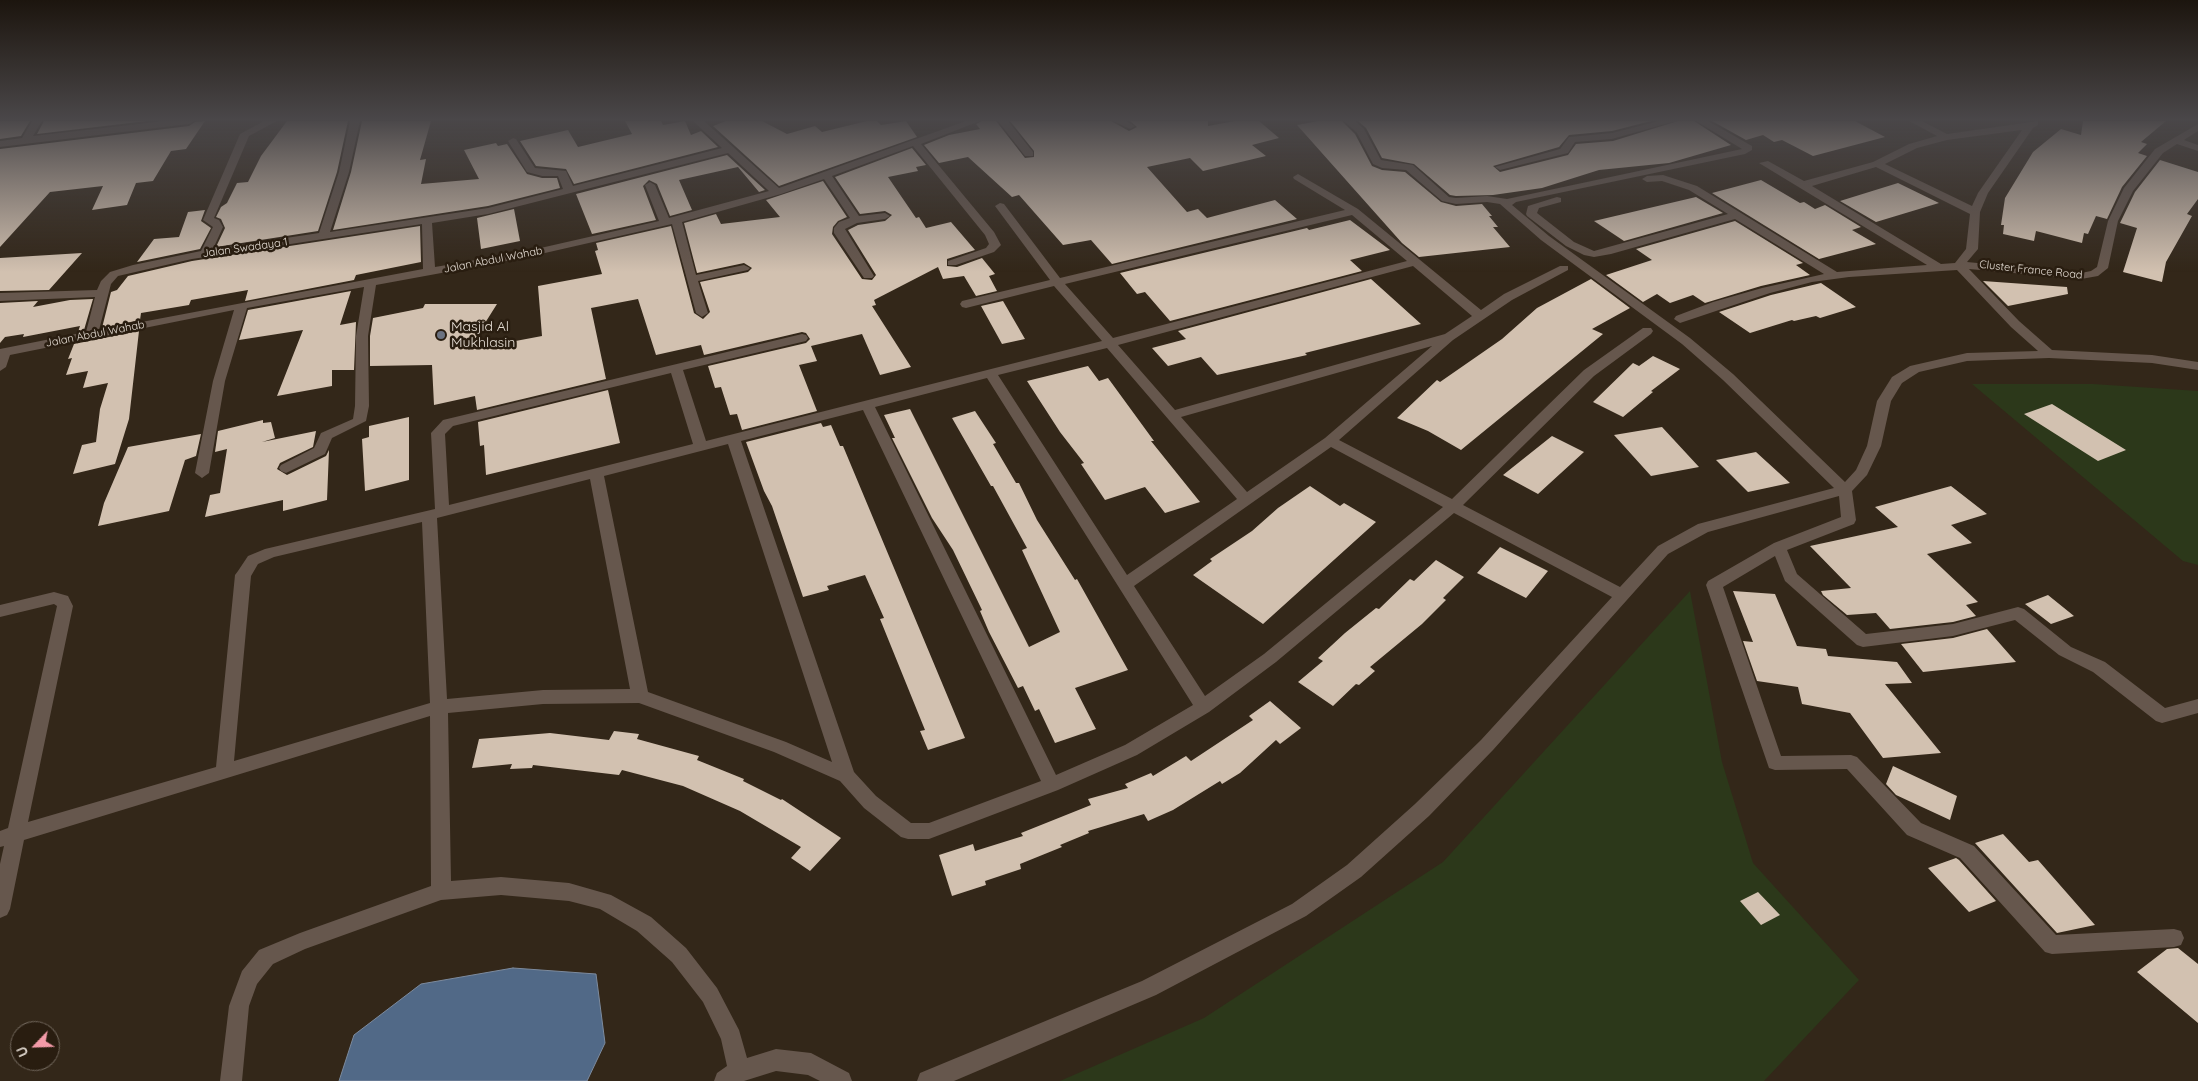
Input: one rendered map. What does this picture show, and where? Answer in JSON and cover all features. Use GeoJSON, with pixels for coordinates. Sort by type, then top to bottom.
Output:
{"type":"FeatureCollection","features":[{"type":"Feature","properties":{"kind":"street"},"geometry":{"type":"LineString","coordinates":[[206,254],[218,227],[215,222],[208,220],[229,171]]}},
{"type":"Feature","properties":{"kind":"street"},"geometry":{"type":"LineString","coordinates":[[323,237],[344,171]]}},
{"type":"Feature","properties":{"kind":"street"},"geometry":{"type":"LineString","coordinates":[[535,171],[562,173],[570,190]]}},
{"type":"Feature","properties":{"kind":"street","name":"Jalan Swadaya 1"},"geometry":{"type":"LineString","coordinates":[[92,335],[102,293],[108,279],[122,271],[206,254],[427,222],[496,209],[570,190],[656,171]]}},
{"type":"Feature","properties":{"kind":"street"},"geometry":{"type":"LineString","coordinates":[[755,171],[777,192]]}},
{"type":"Feature","properties":{"kind":"street","name":"Jalan Abdul Wahab"},"geometry":{"type":"LineString","coordinates":[[3,353],[242,305],[370,284],[523,255],[671,221],[777,192],[833,171]]}},
{"type":"Feature","properties":{"kind":"street"},"geometry":{"type":"LineString","coordinates":[[939,171],[986,229],[995,245],[990,250],[952,263]]}},
{"type":"Feature","properties":{"kind":"street"},"geometry":{"type":"LineString","coordinates":[[1415,171],[1446,199],[1456,201],[1487,198],[1507,202],[1649,171]]}},
{"type":"Feature","properties":{"kind":"street"},"geometry":{"type":"LineString","coordinates":[[1779,171],[1938,267]]}},
{"type":"Feature","properties":{"kind":"street"},"geometry":{"type":"LineString","coordinates":[[1803,185],[1851,171]]}},
{"type":"Feature","properties":{"kind":"street"},"geometry":{"type":"LineString","coordinates":[[1892,171],[1975,212]]}},
{"type":"Feature","properties":{"kind":"street"},"geometry":{"type":"LineString","coordinates":[[1998,171],[1983,192],[1975,212],[1975,232],[1972,249],[1960,265],[2016,324],[2049,354]]}},
{"type":"Feature","properties":{"kind":"street","name":"Cluster France Road"},"geometry":{"type":"LineString","coordinates":[[1680,319],[1766,290],[1834,275],[1960,265],[1995,266],[2080,276],[2094,274],[2102,268],[2113,222],[2123,198],[2142,171]]}},
{"type":"Feature","properties":{"kind":"street"},"geometry":{"type":"LineString","coordinates":[[826,174],[856,220]]}},
{"type":"Feature","properties":{"kind":"street"},"geometry":{"type":"LineString","coordinates":[[1298,177],[1354,211],[1479,315]]}},
{"type":"Feature","properties":{"kind":"street"},"geometry":{"type":"LineString","coordinates":[[1737,215],[1594,254],[1584,252],[1570,244],[1534,218],[1530,211],[1535,206],[1570,196],[1643,179],[1663,178],[1693,188],[1737,215],[1834,275]]}},
{"type":"Feature","properties":{"kind":"street"},"geometry":{"type":"LineString","coordinates":[[650,184],[671,221],[702,312]]}},
{"type":"Feature","properties":{"kind":"street"},"geometry":{"type":"LineString","coordinates":[[1507,202],[1507,208],[1545,238],[1693,346],[1845,490],[1849,520],[1779,547],[1714,585],[1775,763],[1851,762],[1914,829],[1967,852],[2052,945],[2174,938]]}},
{"type":"Feature","properties":{"kind":"street"},"geometry":{"type":"LineString","coordinates":[[1000,206],[1057,282],[1247,501]]}},
{"type":"Feature","properties":{"kind":"street"},"geometry":{"type":"LineString","coordinates":[[966,304],[1354,211]]}},
{"type":"Feature","properties":{"kind":"street"},"geometry":{"type":"LineString","coordinates":[[868,276],[840,233],[839,228],[843,224],[856,220],[885,216]]}},
{"type":"Feature","properties":{"kind":"street"},"geometry":{"type":"LineString","coordinates":[[427,222],[429,272]]}},
{"type":"Feature","properties":{"kind":"street"},"geometry":{"type":"LineString","coordinates":[[224,772],[244,575],[253,560],[270,553],[1110,343],[1415,262]]}},
{"type":"Feature","properties":{"kind":"street"},"geometry":{"type":"LineString","coordinates":[[690,279],[744,268]]}},
{"type":"Feature","properties":{"kind":"street"},"geometry":{"type":"LineString","coordinates":[[1125,584],[1247,501],[1330,441],[1449,337],[1479,315],[1508,297],[1564,268]]}},
{"type":"Feature","properties":{"kind":"street"},"geometry":{"type":"LineString","coordinates":[[286,468],[320,451],[326,436],[359,422],[362,406],[362,336],[370,284]]}},
{"type":"Feature","properties":{"kind":"street"},"geometry":{"type":"LineString","coordinates":[[0,297],[102,293]]}},
{"type":"Feature","properties":{"kind":"street"},"geometry":{"type":"LineString","coordinates":[[202,473],[219,381],[242,305]]}},
{"type":"Feature","properties":{"kind":"street"},"geometry":{"type":"LineString","coordinates":[[9,837],[439,707],[543,697],[640,696],[780,747],[846,776],[870,802],[908,831],[928,830],[1052,785],[1131,750],[1202,708],[1270,658],[1454,505],[1589,373],[1647,331]]}},
{"type":"Feature","properties":{"kind":"street"},"geometry":{"type":"LineString","coordinates":[[1172,415],[1449,337]]}},
{"type":"Feature","properties":{"kind":"street"},"geometry":{"type":"LineString","coordinates":[[441,891],[436,513],[438,433],[448,423],[676,370],[802,338]]}},
{"type":"Feature","properties":{"kind":"street"},"geometry":{"type":"LineString","coordinates":[[0,367],[3,353]]}},
{"type":"Feature","properties":{"kind":"street"},"geometry":{"type":"LineString","coordinates":[[928,1081],[1149,988],[1234,945],[1307,904],[1354,871],[1422,810],[1487,745],[1663,550],[1703,528],[1845,490],[1862,472],[1870,455],[1884,401],[1897,380],[1915,369],[1967,357],[2049,354],[2152,359],[2198,366]]}},
{"type":"Feature","properties":{"kind":"street"},"geometry":{"type":"LineString","coordinates":[[676,370],[702,446]]}},
{"type":"Feature","properties":{"kind":"street"},"geometry":{"type":"LineString","coordinates":[[990,373],[1202,708]]}},
{"type":"Feature","properties":{"kind":"street"},"geometry":{"type":"LineString","coordinates":[[868,404],[1052,785]]}},
{"type":"Feature","properties":{"kind":"street"},"geometry":{"type":"LineString","coordinates":[[733,438],[846,776]]}},
{"type":"Feature","properties":{"kind":"street"},"geometry":{"type":"LineString","coordinates":[[1330,441],[1622,595]]}},
{"type":"Feature","properties":{"kind":"street"},"geometry":{"type":"LineString","coordinates":[[596,473],[640,696]]}},
{"type":"Feature","properties":{"kind":"street"},"geometry":{"type":"LineString","coordinates":[[1779,547],[1790,577],[1863,641],[1953,630],[2018,613],[2065,651],[2099,667],[2162,716],[2198,706]]}},
{"type":"Feature","properties":{"kind":"street"},"geometry":{"type":"LineString","coordinates":[[0,611],[54,598],[62,600],[65,606],[9,837],[0,909]]}},
{"type":"Feature","properties":{"kind":"street"},"geometry":{"type":"LineString","coordinates":[[231,1081],[239,1006],[250,978],[266,957],[300,942],[441,891],[501,886],[569,892],[604,901],[644,924],[679,954],[710,995],[731,1037],[732,1076],[776,1060],[811,1064],[841,1081]]}},
{"type":"Feature","properties":{"kind":"green space"},"geometry":{"type":"Polygon","coordinates":[[[1972,384],[2093,384],[2198,391],[2198,565],[2183,561],[1972,384]]]}},
{"type":"Feature","properties":{"kind":"green space"},"geometry":{"type":"Polygon","coordinates":[[[1690,591],[1722,762],[1753,863],[1859,980],[1764,1081],[1060,1081],[1204,1018],[1443,862],[1690,591]]]}},
{"type":"Feature","properties":{"kind":"water"},"geometry":{"type":"Polygon","coordinates":[[[513,968],[596,974],[605,1043],[587,1081],[339,1081],[354,1035],[421,984],[513,968]]]}},
{"type":"Feature","properties":{"kind":"building"},"geometry":{"type":"Polygon","coordinates":[[[0,171],[159,171],[153,181],[136,183],[127,205],[92,210],[103,186],[50,192],[0,247],[0,171]]]}},
{"type":"Feature","properties":{"kind":"building"},"geometry":{"type":"Polygon","coordinates":[[[253,171],[337,171],[318,231],[216,247],[225,228],[221,219],[216,217],[221,207],[227,203],[237,183],[248,182],[253,171]]]}},
{"type":"Feature","properties":{"kind":"building"},"geometry":{"type":"Polygon","coordinates":[[[424,171],[421,184],[479,179],[475,171],[525,171],[527,174],[542,178],[557,178],[560,188],[488,206],[333,230],[351,172],[424,171]]]}},
{"type":"Feature","properties":{"kind":"building"},"geometry":{"type":"Polygon","coordinates":[[[567,171],[623,171],[574,184],[567,171]]]}},
{"type":"Feature","properties":{"kind":"building"},"geometry":{"type":"Polygon","coordinates":[[[663,171],[718,171],[679,180],[692,210],[670,216],[657,184],[649,180],[643,186],[656,220],[592,234],[576,194],[663,171]]]}},
{"type":"Feature","properties":{"kind":"building"},"geometry":{"type":"Polygon","coordinates":[[[742,171],[745,171],[765,190],[759,192],[742,171]]]}},
{"type":"Feature","properties":{"kind":"building"},"geometry":{"type":"Polygon","coordinates":[[[763,171],[820,171],[779,186],[763,171]]]}},
{"type":"Feature","properties":{"kind":"building"},"geometry":{"type":"Polygon","coordinates":[[[850,171],[916,171],[888,177],[916,218],[919,217],[926,228],[951,222],[975,250],[947,259],[947,266],[957,267],[982,258],[995,274],[989,276],[997,291],[976,296],[964,276],[943,279],[938,267],[874,300],[876,305],[872,306],[911,367],[880,375],[862,334],[811,346],[817,361],[799,365],[817,411],[742,430],[737,414],[730,415],[721,387],[715,388],[708,366],[806,343],[810,339],[806,333],[802,332],[704,355],[701,345],[656,355],[638,299],[591,308],[606,379],[477,410],[475,396],[434,405],[432,365],[370,366],[370,336],[373,318],[423,308],[425,304],[497,304],[468,350],[542,336],[538,286],[602,274],[595,251],[598,250],[596,243],[671,226],[694,313],[703,319],[710,312],[700,282],[748,272],[752,268],[744,263],[697,273],[684,223],[716,214],[721,224],[780,217],[766,200],[823,181],[847,217],[838,221],[833,227],[832,234],[862,279],[872,280],[876,275],[848,230],[858,225],[885,221],[892,215],[885,211],[860,214],[835,177],[850,171]]]}},
{"type":"Feature","properties":{"kind":"building"},"geometry":{"type":"Polygon","coordinates":[[[984,171],[1151,171],[1187,212],[1198,209],[1207,218],[1275,200],[1297,219],[1112,264],[1091,240],[1063,245],[1019,195],[1012,197],[984,171]]]}},
{"type":"Feature","properties":{"kind":"building"},"geometry":{"type":"Polygon","coordinates":[[[1338,171],[1405,172],[1441,202],[1456,206],[1482,204],[1498,227],[1493,227],[1510,247],[1419,257],[1402,243],[1338,171]]]}},
{"type":"Feature","properties":{"kind":"building"},"geometry":{"type":"Polygon","coordinates":[[[1423,171],[1594,171],[1542,188],[1493,195],[1450,195],[1423,171]]]}},
{"type":"Feature","properties":{"kind":"building"},"geometry":{"type":"Polygon","coordinates":[[[2021,171],[2135,171],[2122,187],[2107,219],[2096,216],[2088,234],[2084,233],[2082,243],[2036,231],[2034,241],[2003,234],[2004,225],[2001,225],[2005,198],[2021,171]]]}},
{"type":"Feature","properties":{"kind":"building"},"geometry":{"type":"Polygon","coordinates":[[[2151,171],[2198,172],[2198,199],[2187,214],[2192,216],[2166,262],[2162,282],[2123,272],[2137,228],[2120,223],[2135,192],[2151,171]]]}},
{"type":"Feature","properties":{"kind":"building"},"geometry":{"type":"Polygon","coordinates":[[[1761,180],[1800,203],[1804,202],[1815,209],[1825,205],[1861,227],[1852,230],[1876,244],[1819,259],[1712,193],[1761,180]]]}},
{"type":"Feature","properties":{"kind":"building"},"geometry":{"type":"Polygon","coordinates":[[[1898,183],[1939,203],[1876,222],[1840,201],[1898,183]]]}},
{"type":"Feature","properties":{"kind":"building"},"geometry":{"type":"Polygon","coordinates":[[[1696,197],[1723,213],[1624,241],[1594,221],[1696,197]]]}},
{"type":"Feature","properties":{"kind":"building"},"geometry":{"type":"Polygon","coordinates":[[[514,209],[520,241],[481,249],[477,218],[514,209]]]}},
{"type":"Feature","properties":{"kind":"building"},"geometry":{"type":"Polygon","coordinates":[[[205,210],[201,221],[211,228],[200,249],[137,262],[154,239],[179,237],[188,212],[205,210]]]}},
{"type":"Feature","properties":{"kind":"building"},"geometry":{"type":"Polygon","coordinates":[[[1350,220],[1390,250],[1350,260],[1362,271],[1170,321],[1145,292],[1137,294],[1120,273],[1307,228],[1309,230],[1350,220]]]}},
{"type":"Feature","properties":{"kind":"building"},"geometry":{"type":"Polygon","coordinates":[[[1735,221],[1803,263],[1796,265],[1810,275],[1761,286],[1705,303],[1693,295],[1670,303],[1657,294],[1643,302],[1606,275],[1652,260],[1636,249],[1735,221]]]}},
{"type":"Feature","properties":{"kind":"building"},"geometry":{"type":"Polygon","coordinates":[[[420,226],[421,262],[356,275],[354,280],[245,301],[248,290],[191,300],[189,305],[141,313],[140,320],[102,328],[111,292],[117,290],[128,276],[192,261],[420,226]]]}},
{"type":"Feature","properties":{"kind":"building"},"geometry":{"type":"Polygon","coordinates":[[[82,253],[49,290],[0,291],[0,258],[82,253]]]}},
{"type":"Feature","properties":{"kind":"building"},"geometry":{"type":"Polygon","coordinates":[[[1371,279],[1421,324],[1305,353],[1307,355],[1217,375],[1201,357],[1168,366],[1152,348],[1186,339],[1178,331],[1371,279]]]}},
{"type":"Feature","properties":{"kind":"building"},"geometry":{"type":"Polygon","coordinates":[[[1591,279],[1630,308],[1592,329],[1603,334],[1461,450],[1428,431],[1397,418],[1437,380],[1440,382],[1502,339],[1537,308],[1591,279]]]}},
{"type":"Feature","properties":{"kind":"building"},"geometry":{"type":"Polygon","coordinates":[[[1983,281],[2067,287],[2068,294],[2008,306],[1983,281]]]}},
{"type":"Feature","properties":{"kind":"building"},"geometry":{"type":"Polygon","coordinates":[[[1821,283],[1856,307],[1820,318],[1816,316],[1792,320],[1750,333],[1719,312],[1771,295],[1821,283]]]}},
{"type":"Feature","properties":{"kind":"building"},"geometry":{"type":"Polygon","coordinates":[[[351,291],[340,325],[356,322],[354,370],[332,370],[332,386],[277,396],[303,330],[239,340],[248,310],[351,291]]]}},
{"type":"Feature","properties":{"kind":"building"},"geometry":{"type":"Polygon","coordinates":[[[93,299],[84,330],[78,332],[80,326],[23,337],[24,334],[5,337],[0,343],[0,303],[38,301],[33,307],[70,300],[93,299]]]}},
{"type":"Feature","properties":{"kind":"building"},"geometry":{"type":"Polygon","coordinates":[[[1003,301],[1025,339],[1002,344],[981,306],[1003,301]]]}},
{"type":"Feature","properties":{"kind":"building"},"geometry":{"type":"Polygon","coordinates":[[[139,331],[129,419],[115,464],[73,474],[82,445],[96,442],[100,409],[108,383],[83,388],[88,371],[66,375],[72,358],[68,359],[74,344],[139,331]]]}},
{"type":"Feature","properties":{"kind":"building"},"geometry":{"type":"Polygon","coordinates":[[[1653,356],[1680,369],[1651,391],[1653,392],[1623,417],[1593,402],[1633,363],[1639,366],[1653,356]]]}},
{"type":"Feature","properties":{"kind":"building"},"geometry":{"type":"Polygon","coordinates":[[[1088,366],[1099,381],[1108,378],[1154,441],[1151,441],[1200,502],[1165,513],[1145,487],[1105,500],[1081,464],[1084,463],[1060,432],[1027,381],[1088,366]]]}},
{"type":"Feature","properties":{"kind":"building"},"geometry":{"type":"Polygon","coordinates":[[[608,390],[620,443],[486,475],[484,445],[480,446],[478,422],[608,390]]]}},
{"type":"Feature","properties":{"kind":"building"},"geometry":{"type":"Polygon","coordinates":[[[2052,404],[2126,450],[2098,461],[2024,414],[2052,404]]]}},
{"type":"Feature","properties":{"kind":"building"},"geometry":{"type":"Polygon","coordinates":[[[910,409],[1029,647],[1060,632],[1022,550],[1027,548],[993,486],[991,486],[952,418],[975,411],[996,443],[993,444],[1016,483],[1019,483],[1037,520],[1075,580],[1077,579],[1128,670],[1075,688],[1096,729],[1055,743],[1039,709],[1035,711],[1023,686],[1018,688],[989,632],[980,611],[982,610],[953,550],[932,518],[892,438],[895,438],[884,415],[910,409]]]}},
{"type":"Feature","properties":{"kind":"building"},"geometry":{"type":"Polygon","coordinates":[[[409,417],[409,480],[365,491],[362,439],[369,437],[369,426],[409,417]]]}},
{"type":"Feature","properties":{"kind":"building"},"geometry":{"type":"Polygon","coordinates":[[[263,420],[263,423],[271,422],[275,438],[262,442],[316,431],[313,447],[280,463],[277,469],[287,475],[326,456],[329,450],[327,500],[283,511],[283,500],[205,517],[210,495],[220,493],[227,449],[215,452],[218,431],[263,420]]]}},
{"type":"Feature","properties":{"kind":"building"},"geometry":{"type":"Polygon","coordinates":[[[821,423],[823,427],[831,425],[840,446],[843,446],[965,738],[928,750],[920,731],[925,730],[880,619],[884,618],[865,575],[827,586],[829,590],[803,597],[772,506],[764,491],[746,442],[821,423]]]}},
{"type":"Feature","properties":{"kind":"building"},"geometry":{"type":"Polygon","coordinates":[[[1662,427],[1699,467],[1651,476],[1614,435],[1662,427]]]}},
{"type":"Feature","properties":{"kind":"building"},"geometry":{"type":"Polygon","coordinates":[[[201,434],[196,456],[185,460],[169,511],[98,526],[104,503],[128,447],[201,434]]]}},
{"type":"Feature","properties":{"kind":"building"},"geometry":{"type":"Polygon","coordinates":[[[1552,436],[1584,452],[1538,494],[1503,475],[1552,436]]]}},
{"type":"Feature","properties":{"kind":"building"},"geometry":{"type":"Polygon","coordinates":[[[1756,452],[1790,483],[1748,492],[1716,460],[1756,452]]]}},
{"type":"Feature","properties":{"kind":"building"},"geometry":{"type":"Polygon","coordinates":[[[1310,486],[1340,506],[1344,503],[1376,522],[1263,624],[1193,575],[1212,561],[1210,559],[1252,531],[1278,508],[1310,486]]]}},
{"type":"Feature","properties":{"kind":"building"},"geometry":{"type":"Polygon","coordinates":[[[1951,486],[1987,514],[1951,525],[1972,543],[1927,554],[1978,602],[1966,605],[1976,616],[1953,622],[1890,629],[1876,613],[1847,615],[1823,595],[1821,591],[1851,588],[1810,546],[1898,527],[1875,507],[1951,486]]]}},
{"type":"Feature","properties":{"kind":"building"},"geometry":{"type":"Polygon","coordinates":[[[1500,547],[1548,571],[1526,598],[1477,573],[1500,547]]]}},
{"type":"Feature","properties":{"kind":"building"},"geometry":{"type":"Polygon","coordinates":[[[1436,560],[1464,577],[1443,598],[1446,600],[1422,624],[1370,667],[1375,671],[1359,685],[1356,684],[1333,706],[1298,682],[1323,661],[1318,658],[1345,633],[1376,608],[1379,609],[1410,579],[1414,581],[1436,560]]]}},
{"type":"Feature","properties":{"kind":"building"},"geometry":{"type":"Polygon","coordinates":[[[1733,591],[1775,594],[1797,646],[1826,649],[1828,656],[1897,662],[1912,683],[1885,684],[1941,753],[1883,758],[1850,713],[1802,704],[1798,687],[1757,681],[1743,641],[1753,642],[1733,591]]]}},
{"type":"Feature","properties":{"kind":"building"},"geometry":{"type":"Polygon","coordinates":[[[2048,595],[2074,616],[2051,624],[2025,604],[2048,595]]]}},
{"type":"Feature","properties":{"kind":"building"},"geometry":{"type":"Polygon","coordinates":[[[1987,629],[2016,662],[1923,672],[1901,644],[1953,638],[1987,629]]]}},
{"type":"Feature","properties":{"kind":"building"},"geometry":{"type":"Polygon","coordinates":[[[1270,701],[1301,728],[1280,744],[1276,740],[1240,773],[1222,784],[1220,781],[1173,810],[1148,821],[1144,814],[1088,831],[1089,833],[1060,845],[1062,847],[1020,864],[1021,869],[985,881],[986,885],[952,896],[939,855],[973,844],[975,851],[1023,836],[1021,833],[1091,805],[1088,799],[1128,788],[1125,784],[1151,773],[1153,776],[1186,756],[1191,761],[1253,720],[1249,716],[1270,701]]]}},
{"type":"Feature","properties":{"kind":"building"},"geometry":{"type":"Polygon","coordinates":[[[614,731],[639,734],[637,739],[699,756],[697,760],[744,779],[743,781],[782,799],[841,838],[810,871],[791,858],[801,847],[740,811],[683,786],[622,770],[619,775],[533,765],[532,768],[510,769],[512,764],[472,768],[479,739],[550,733],[609,740],[614,731]]]}},
{"type":"Feature","properties":{"kind":"building"},"geometry":{"type":"Polygon","coordinates":[[[1893,766],[1957,796],[1950,820],[1896,795],[1886,784],[1893,766]]]}},
{"type":"Feature","properties":{"kind":"building"},"geometry":{"type":"Polygon","coordinates":[[[2003,834],[2029,862],[2038,860],[2095,925],[2057,933],[1975,843],[2003,834]]]}},
{"type":"Feature","properties":{"kind":"building"},"geometry":{"type":"Polygon","coordinates":[[[1956,858],[1996,901],[1969,912],[1928,868],[1956,858]]]}},
{"type":"Feature","properties":{"kind":"building"},"geometry":{"type":"Polygon","coordinates":[[[1758,892],[1780,915],[1761,925],[1740,901],[1758,892]]]}},
{"type":"Feature","properties":{"kind":"building"},"geometry":{"type":"Polygon","coordinates":[[[2178,948],[2198,964],[2198,1023],[2137,972],[2167,949],[2178,948]]]}},
{"type":"Feature","properties":{"kind":"place","name":"Masjid Al Mukhlasin"},"geometry":{"type":"Point","coordinates":[441,335]}}]}
